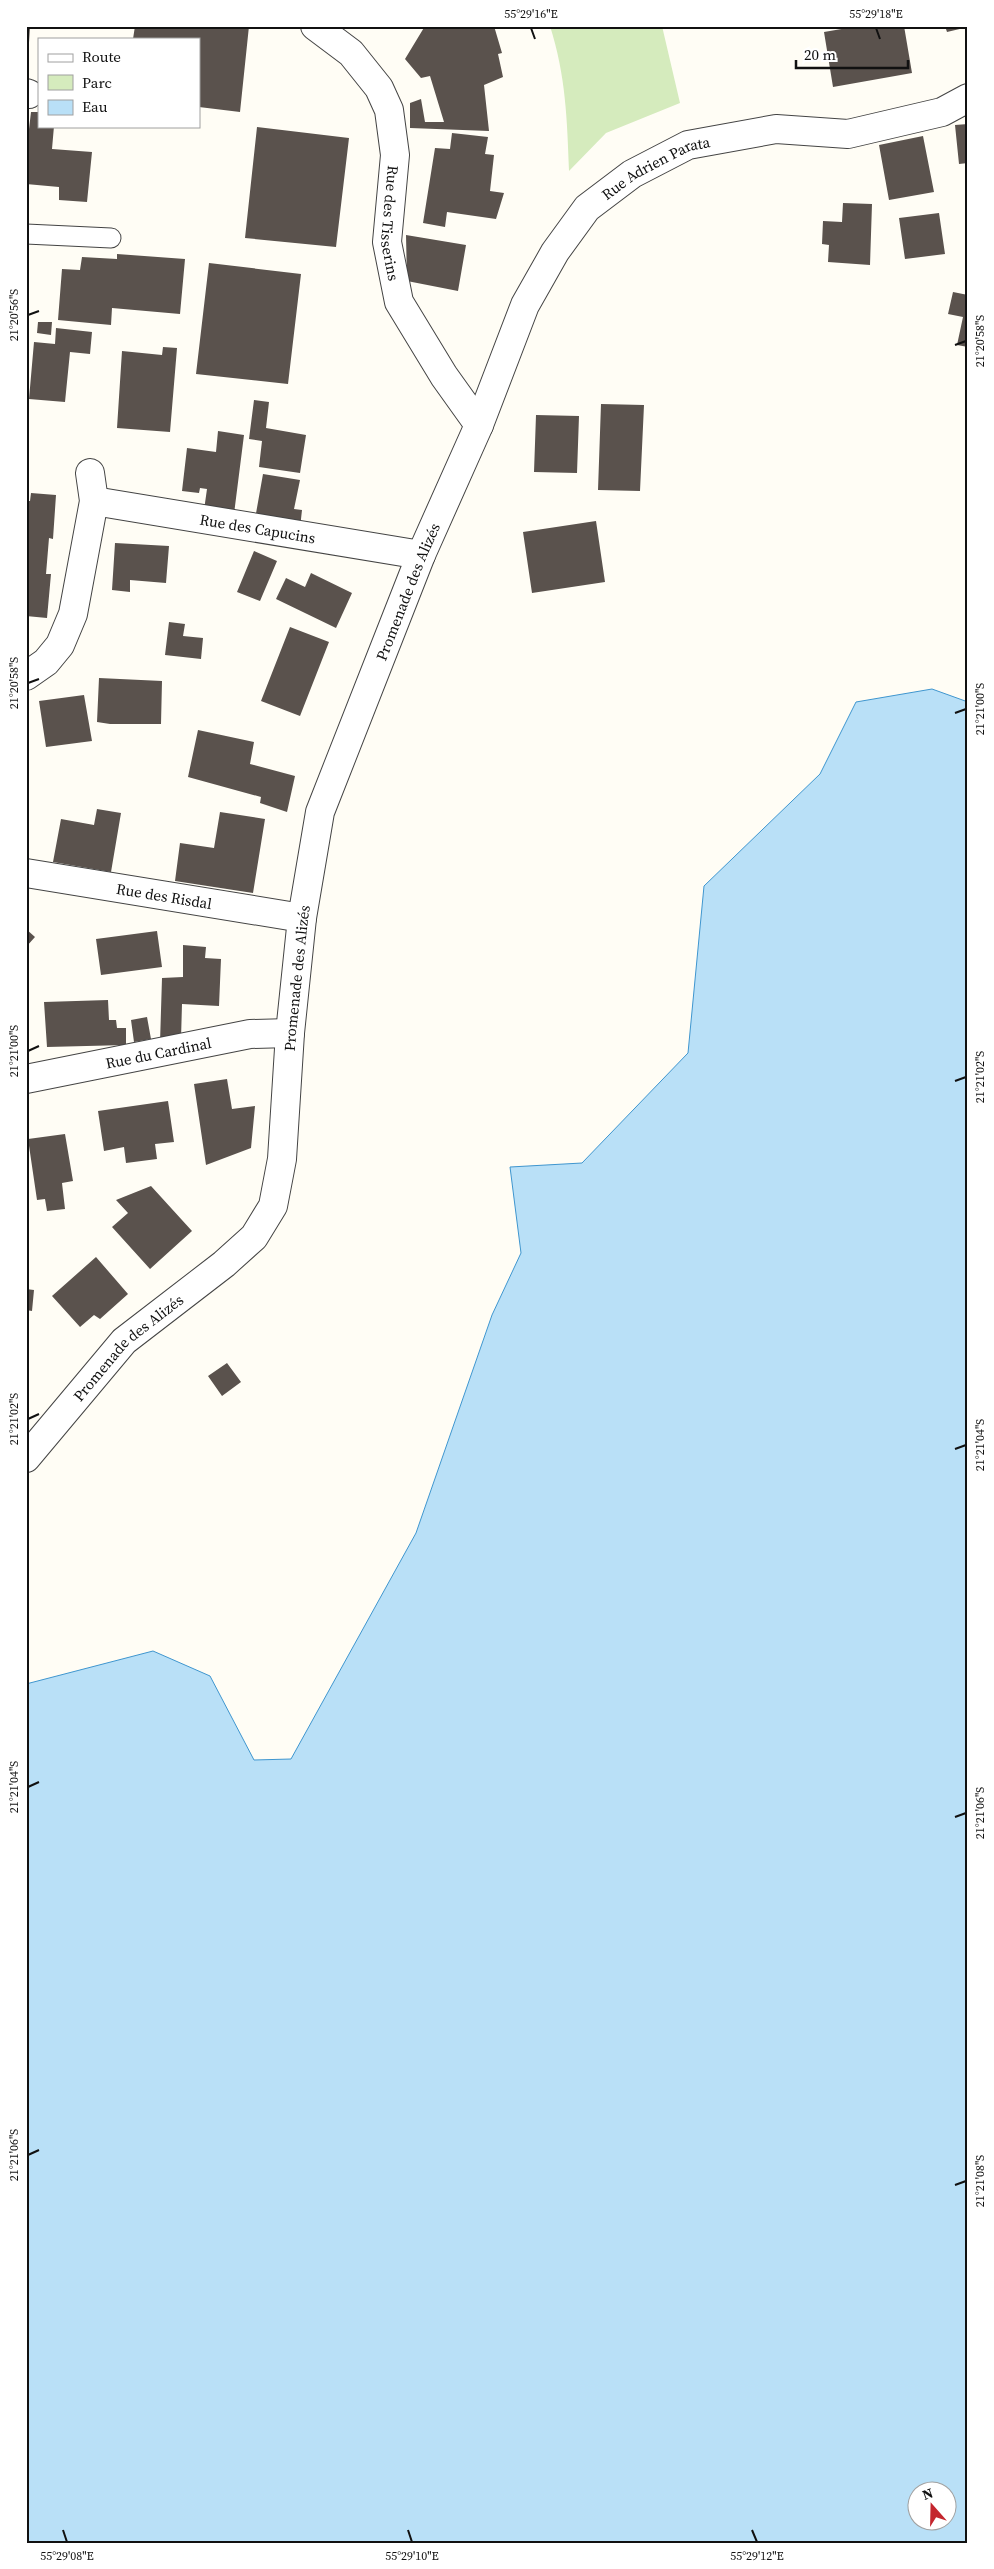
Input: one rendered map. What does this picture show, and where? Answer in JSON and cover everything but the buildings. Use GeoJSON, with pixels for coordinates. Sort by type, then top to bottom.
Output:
{"type":"FeatureCollection","features":[{"type":"Feature","properties":{"kind":"street","name":"Rue des Tisserins"},"geometry":{"type":"LineString","coordinates":[[315,26],[351,53],[379,88],[389,110],[395,155],[387,242],[399,302],[444,376],[479,426]]}},
{"type":"Feature","properties":{"kind":"street","name":"Rue Adrien Parata"},"geometry":{"type":"LineString","coordinates":[[479,426],[525,305],[555,252],[587,208],[632,174],[688,145],[776,128],[848,134],[942,112],[968,98]]}},
{"type":"Feature","properties":{"kind":"street","name":"Promenade des Alizés"},"geometry":{"type":"LineString","coordinates":[[26,1458],[124,1341],[232,1257],[254,1237],[273,1206],[282,1159],[290,1033],[302,918],[320,812],[421,555],[479,426]]}},
{"type":"Feature","properties":{"kind":"street"},"geometry":{"type":"LineString","coordinates":[[26,676],[46,662],[60,645],[73,614],[94,501],[90,473]]}},
{"type":"Feature","properties":{"kind":"street","name":"Rue des Capucins"},"geometry":{"type":"LineString","coordinates":[[94,501],[421,555]]}},
{"type":"Feature","properties":{"kind":"street","name":"Rue des Risdal"},"geometry":{"type":"LineString","coordinates":[[26,873],[302,918]]}},
{"type":"Feature","properties":{"kind":"street","name":"Rue du Cardinal"},"geometry":{"type":"LineString","coordinates":[[26,1078],[250,1034],[290,1033]]}},
{"type":"Feature","properties":{"kind":"lane"},"geometry":{"type":"LineString","coordinates":[[26,234],[112,238]]}},
{"type":"Feature","properties":{"kind":"green space"},"geometry":{"type":"Polygon","coordinates":[[[550,26],[662,26],[680,103],[606,133],[569,171],[563,81],[550,26]]]}},
{"type":"Feature","properties":{"kind":"water"},"geometry":{"type":"Polygon","coordinates":[[[932,689],[968,702],[968,2543],[26,2543],[26,1684],[153,1651],[210,1676],[254,1760],[291,1759],[416,1533],[492,1315],[521,1253],[510,1167],[582,1163],[688,1053],[704,886],[820,774],[856,702],[932,689]]]}}]}
